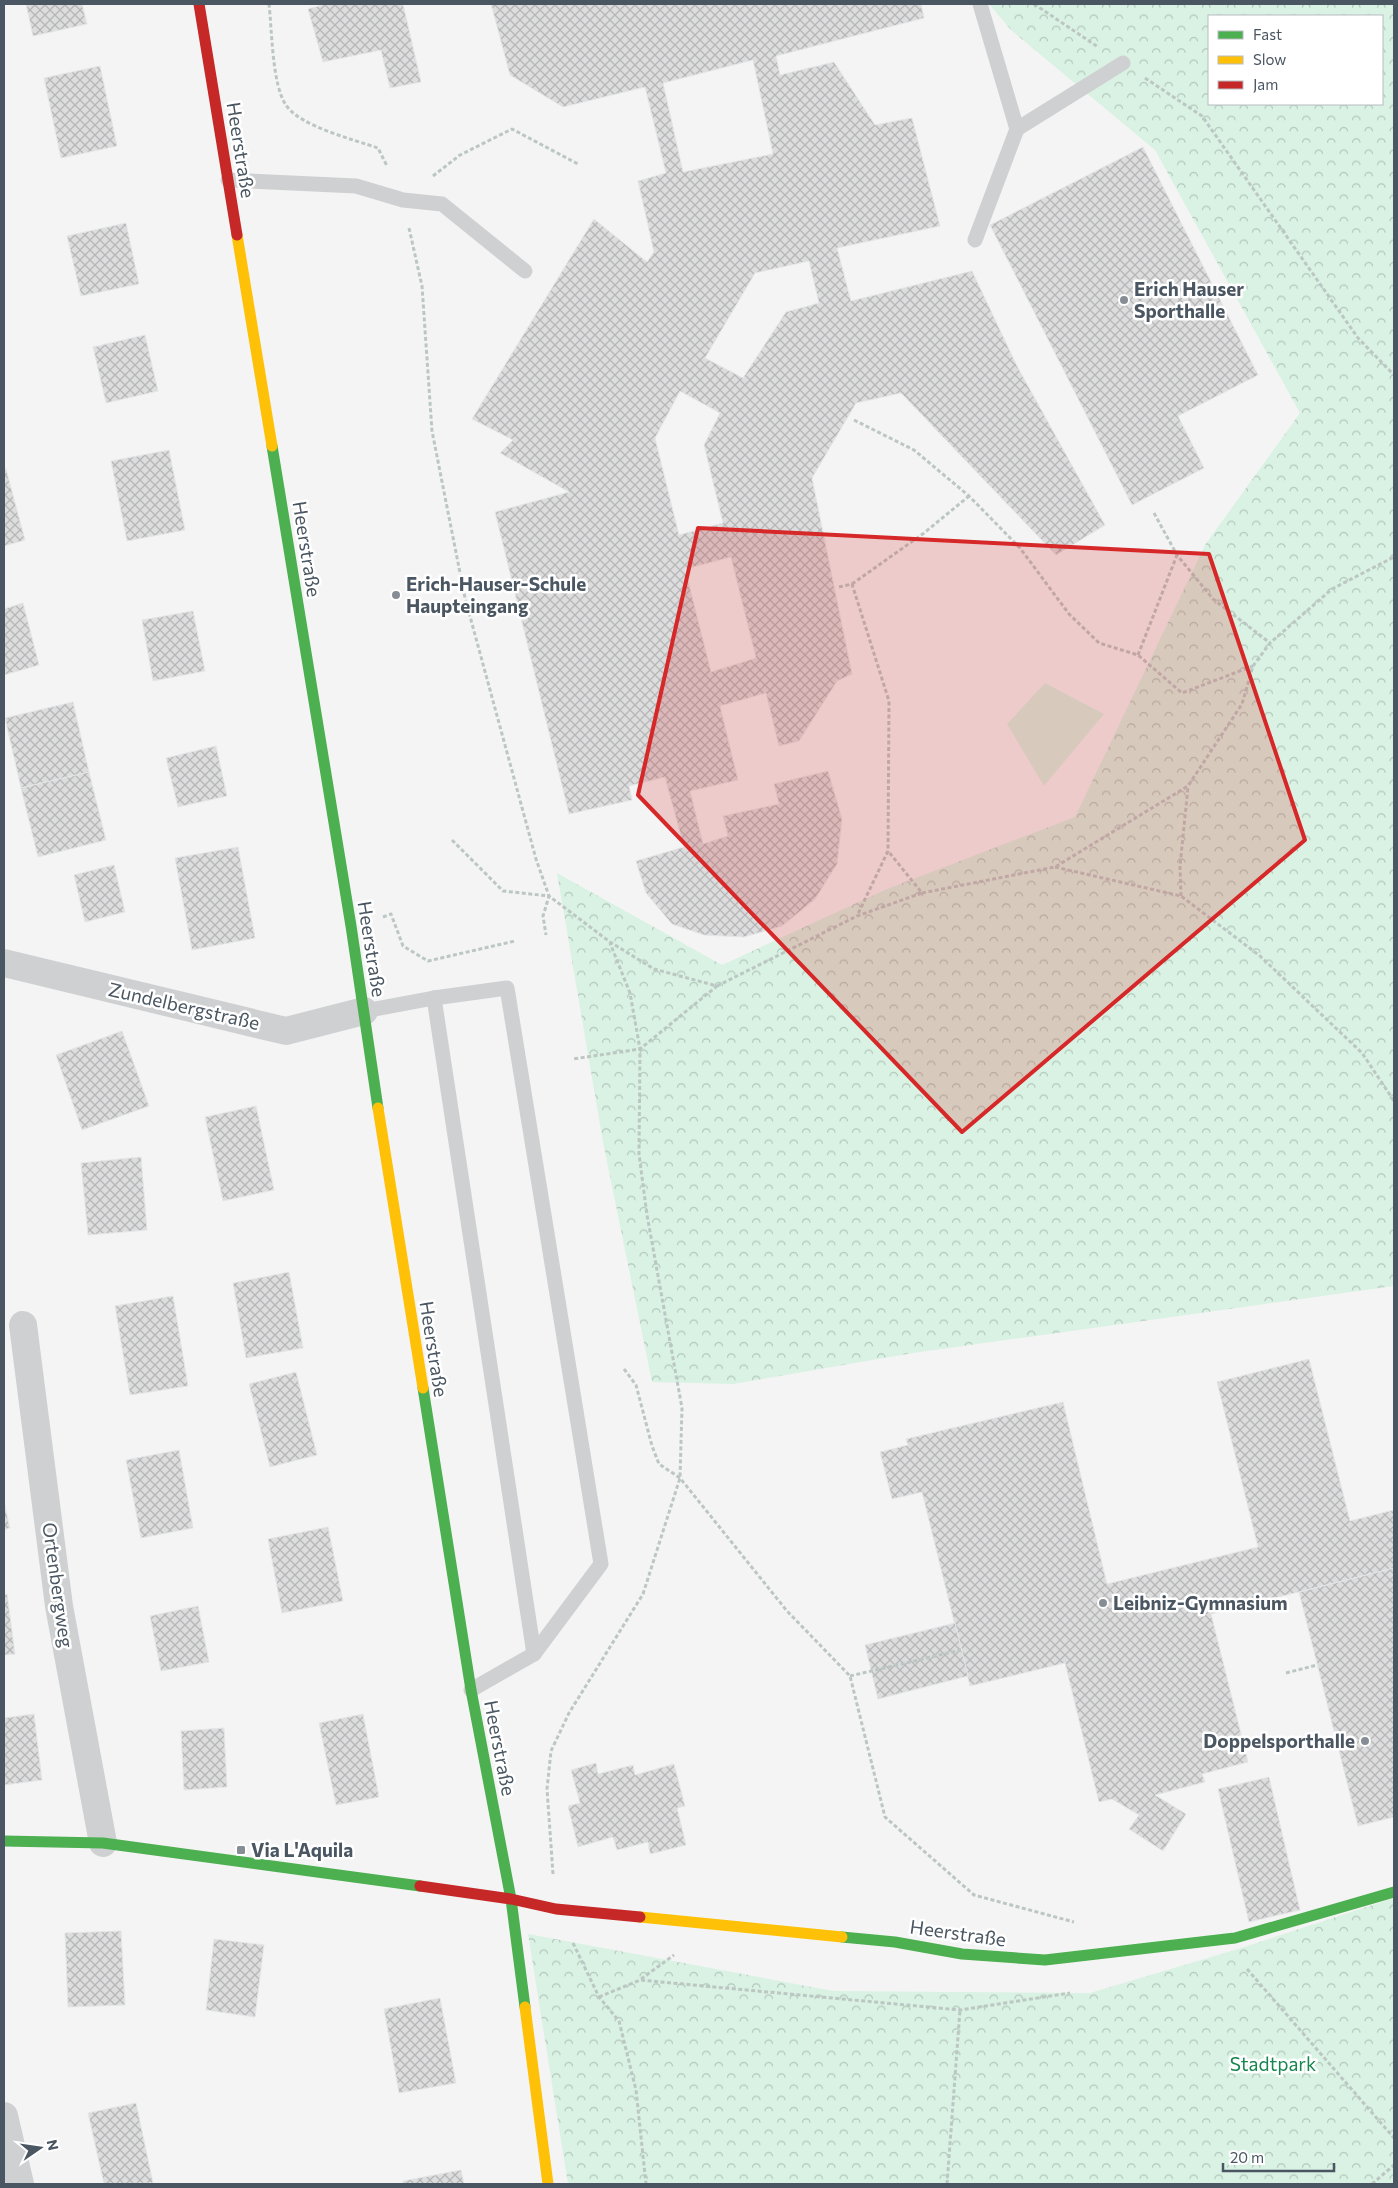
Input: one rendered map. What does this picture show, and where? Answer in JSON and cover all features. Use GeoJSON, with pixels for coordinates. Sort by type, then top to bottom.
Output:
{"type":"FeatureCollection","features":[{"type":"Feature","properties":{"kind":"street","name":"Heerstraße"},"geometry":{"type":"LineString","coordinates":[[199,4],[351,926],[471,1690],[511,1899],[548,2184]]}},
{"type":"Feature","properties":{"kind":"street","name":"Zundelbergstraße"},"geometry":{"type":"LineString","coordinates":[[4,964],[286,1030],[364,1011]]}},
{"type":"Feature","properties":{"kind":"street","name":"Ortenbergweg"},"geometry":{"type":"LineString","coordinates":[[23,1325],[59,1606],[103,1843]]}},
{"type":"Feature","properties":{"kind":"street"},"geometry":{"type":"LineString","coordinates":[[4,1841],[103,1843],[511,1899]]}},
{"type":"Feature","properties":{"kind":"street","name":"Heerstraße"},"geometry":{"type":"LineString","coordinates":[[511,1899],[556,1909],[895,1942],[962,1954],[1045,1960],[1235,1938],[1394,1892]]}},
{"type":"Feature","properties":{"kind":"street"},"geometry":{"type":"LineString","coordinates":[[4,2116],[20,2184]]}},
{"type":"Feature","properties":{"kind":"lane"},"geometry":{"type":"LineString","coordinates":[[975,240],[1017,129],[980,4]]}},
{"type":"Feature","properties":{"kind":"lane"},"geometry":{"type":"LineString","coordinates":[[1017,129],[1123,63]]}},
{"type":"Feature","properties":{"kind":"lane"},"geometry":{"type":"LineString","coordinates":[[228,180],[356,186],[403,200],[442,204],[525,271]]}},
{"type":"Feature","properties":{"kind":"lane"},"geometry":{"type":"LineString","coordinates":[[364,1011],[434,998],[507,988],[601,1564],[534,1654],[471,1690]]}},
{"type":"Feature","properties":{"kind":"lane"},"geometry":{"type":"LineString","coordinates":[[434,998],[534,1654]]}},
{"type":"Feature","properties":{"kind":"path"},"geometry":{"type":"LineString","coordinates":[[269,4],[278,86],[286,106],[314,127],[378,148],[403,200],[422,286],[432,431],[465,598],[536,859],[549,896],[543,916],[546,935]]}},
{"type":"Feature","properties":{"kind":"path"},"geometry":{"type":"LineString","coordinates":[[1034,4],[1202,116],[1358,338],[1394,376]]}},
{"type":"Feature","properties":{"kind":"path"},"geometry":{"type":"LineString","coordinates":[[403,200],[460,155],[512,129],[578,164]]}},
{"type":"Feature","properties":{"kind":"path"},"geometry":{"type":"LineString","coordinates":[[854,420],[914,450],[968,496],[1020,548],[1068,614],[1099,642],[1138,655],[1182,694],[1254,666]]}},
{"type":"Feature","properties":{"kind":"path"},"geometry":{"type":"LineString","coordinates":[[839,588],[852,584],[924,533],[968,496]]}},
{"type":"Feature","properties":{"kind":"path"},"geometry":{"type":"LineString","coordinates":[[1154,513],[1177,555],[1213,599],[1270,643]]}},
{"type":"Feature","properties":{"kind":"path"},"geometry":{"type":"LineString","coordinates":[[1138,655],[1177,555]]}},
{"type":"Feature","properties":{"kind":"path"},"geometry":{"type":"LineString","coordinates":[[573,1058],[640,1049],[717,986],[857,916],[922,894],[1055,867],[1188,786],[1242,704],[1254,666],[1270,643],[1332,589],[1394,557]]}},
{"type":"Feature","properties":{"kind":"path"},"geometry":{"type":"LineString","coordinates":[[852,584],[889,701],[888,851],[857,916]]}},
{"type":"Feature","properties":{"kind":"path"},"geometry":{"type":"LineString","coordinates":[[1181,896],[1180,866],[1188,786]]}},
{"type":"Feature","properties":{"kind":"path"},"geometry":{"type":"LineString","coordinates":[[452,840],[503,891],[549,896],[610,942],[654,969],[717,986]]}},
{"type":"Feature","properties":{"kind":"path"},"geometry":{"type":"LineString","coordinates":[[888,851],[922,894]]}},
{"type":"Feature","properties":{"kind":"path"},"geometry":{"type":"LineString","coordinates":[[1055,867],[1181,896],[1260,956],[1362,1053],[1394,1101]]}},
{"type":"Feature","properties":{"kind":"path"},"geometry":{"type":"LineString","coordinates":[[351,926],[391,914],[403,946],[428,961],[515,941]]}},
{"type":"Feature","properties":{"kind":"path"},"geometry":{"type":"LineString","coordinates":[[610,942],[630,993],[640,1049],[639,1154],[647,1215],[682,1408],[680,1478],[643,1594],[569,1713],[551,1751],[547,1789],[556,1909],[599,1996],[619,2021],[636,2090],[646,2184]]}},
{"type":"Feature","properties":{"kind":"path"},"geometry":{"type":"LineString","coordinates":[[624,1369],[636,1385],[652,1446],[659,1464],[680,1478],[788,1611],[850,1676],[885,1817],[974,1895],[1082,1924]]}},
{"type":"Feature","properties":{"kind":"path"},"geometry":{"type":"LineString","coordinates":[[850,1676],[962,1650]]}},
{"type":"Feature","properties":{"kind":"path"},"geometry":{"type":"LineString","coordinates":[[1286,1673],[1318,1665]]}},
{"type":"Feature","properties":{"kind":"path"},"geometry":{"type":"LineString","coordinates":[[1244,1966],[1394,2138]]}},
{"type":"Feature","properties":{"kind":"path"},"geometry":{"type":"LineString","coordinates":[[599,1996],[640,1980],[960,2010],[1078,1992]]}},
{"type":"Feature","properties":{"kind":"path"},"geometry":{"type":"LineString","coordinates":[[947,2184],[960,2010]]}},
{"type":"Feature","properties":{"kind":"path"},"geometry":{"type":"LineString","coordinates":[[1372,2184],[1394,2165]]}},
{"type":"Feature","properties":{"kind":"highlighted area"},"geometry":{"type":"Polygon","coordinates":[[[698,528],[1209,554],[1305,840],[962,1132],[638,795],[698,528]]]}},
{"type":"Feature","properties":{"kind":"green space"},"geometry":{"type":"Polygon","coordinates":[[[989,4],[1394,4],[1394,1286],[913,1353],[733,1384],[652,1382],[603,1142],[557,873],[722,965],[887,889],[1075,817],[1205,545],[1300,413],[1155,150],[1011,30],[989,4]]]}},
{"type":"Feature","properties":{"kind":"green space"},"geometry":{"type":"Polygon","coordinates":[[[1045,683],[1104,714],[1044,786],[1007,724],[1045,683]]]}},
{"type":"Feature","properties":{"kind":"green space","name":"Stadtpark"},"geometry":{"type":"Polygon","coordinates":[[[1394,1898],[1394,2184],[568,2184],[528,1934],[833,1991],[1090,1993],[1238,1949],[1394,1898]]]}},
{"type":"Feature","properties":{"kind":"building"},"geometry":{"type":"Polygon","coordinates":[[[26,4],[82,4],[87,24],[33,36],[26,4]]]}},
{"type":"Feature","properties":{"kind":"building"},"geometry":{"type":"Polygon","coordinates":[[[326,4],[403,4],[421,82],[390,88],[381,50],[323,62],[308,9],[326,4]]]}},
{"type":"Feature","properties":{"kind":"building"},"geometry":{"type":"Polygon","coordinates":[[[491,4],[921,4],[924,18],[776,56],[780,75],[834,62],[875,125],[912,118],[940,226],[837,248],[851,301],[972,271],[1017,366],[1105,525],[1056,555],[901,393],[856,403],[812,478],[852,674],[837,681],[799,741],[779,746],[766,693],[720,706],[738,780],[690,791],[703,844],[728,836],[723,816],[779,804],[774,784],[828,771],[842,819],[837,864],[815,899],[782,926],[744,937],[704,935],[672,924],[646,893],[636,861],[684,847],[665,777],[629,786],[632,800],[569,814],[495,512],[569,492],[500,453],[513,440],[472,419],[594,219],[647,262],[654,252],[638,181],[666,173],[645,87],[563,107],[510,75],[491,4]],[[753,60],[663,83],[683,172],[773,154],[753,60]],[[809,261],[755,273],[705,358],[743,378],[786,312],[819,303],[809,261]],[[680,391],[655,438],[679,535],[723,523],[704,445],[720,413],[680,391]],[[731,557],[685,569],[711,672],[756,658],[731,557]]]}},
{"type":"Feature","properties":{"kind":"building"},"geometry":{"type":"Polygon","coordinates":[[[100,66],[117,146],[61,158],[44,78],[100,66]]]}},
{"type":"Feature","properties":{"kind":"building","name":"Erich Hauser Sporthalle"},"geometry":{"type":"Polygon","coordinates":[[[1143,147],[1258,375],[1178,416],[1204,468],[1132,505],[990,225],[1143,147]]]}},
{"type":"Feature","properties":{"kind":"building"},"geometry":{"type":"Polygon","coordinates":[[[126,223],[139,284],[81,296],[67,236],[126,223]]]}},
{"type":"Feature","properties":{"kind":"building"},"geometry":{"type":"Polygon","coordinates":[[[145,335],[158,391],[106,403],[93,347],[145,335]]]}},
{"type":"Feature","properties":{"kind":"building"},"geometry":{"type":"Polygon","coordinates":[[[169,450],[185,530],[127,541],[111,461],[169,450]]]}},
{"type":"Feature","properties":{"kind":"building"},"geometry":{"type":"Polygon","coordinates":[[[4,469],[6,469],[25,540],[4,546],[4,469]]]}},
{"type":"Feature","properties":{"kind":"building"},"geometry":{"type":"Polygon","coordinates":[[[23,603],[39,665],[4,675],[4,609],[23,603]]]}},
{"type":"Feature","properties":{"kind":"building"},"geometry":{"type":"Polygon","coordinates":[[[193,611],[205,671],[153,681],[142,620],[193,611]]]}},
{"type":"Feature","properties":{"kind":"building"},"geometry":{"type":"Polygon","coordinates":[[[73,702],[89,772],[21,788],[5,718],[73,702]]]}},
{"type":"Feature","properties":{"kind":"building"},"geometry":{"type":"Polygon","coordinates":[[[216,746],[227,796],[178,807],[166,758],[216,746]]]}},
{"type":"Feature","properties":{"kind":"building"},"geometry":{"type":"Polygon","coordinates":[[[89,772],[106,840],[38,857],[21,788],[89,772]]]}},
{"type":"Feature","properties":{"kind":"building"},"geometry":{"type":"Polygon","coordinates":[[[238,847],[255,938],[192,950],[175,858],[238,847]]]}},
{"type":"Feature","properties":{"kind":"building"},"geometry":{"type":"Polygon","coordinates":[[[114,865],[125,912],[85,922],[74,875],[114,865]]]}},
{"type":"Feature","properties":{"kind":"building"},"geometry":{"type":"Polygon","coordinates":[[[122,1031],[149,1106],[82,1130],[56,1055],[122,1031]]]}},
{"type":"Feature","properties":{"kind":"building"},"geometry":{"type":"Polygon","coordinates":[[[256,1106],[274,1190],[223,1201],[205,1117],[256,1106]]]}},
{"type":"Feature","properties":{"kind":"building"},"geometry":{"type":"Polygon","coordinates":[[[141,1157],[147,1230],[88,1235],[81,1163],[141,1157]]]}},
{"type":"Feature","properties":{"kind":"building"},"geometry":{"type":"Polygon","coordinates":[[[289,1272],[303,1348],[246,1358],[233,1283],[289,1272]]]}},
{"type":"Feature","properties":{"kind":"building"},"geometry":{"type":"Polygon","coordinates":[[[173,1296],[188,1386],[130,1395],[115,1306],[173,1296]]]}},
{"type":"Feature","properties":{"kind":"building","name":"Leibniz-Gymnasium"},"geometry":{"type":"Polygon","coordinates":[[[1309,1359],[1350,1521],[1394,1510],[1394,1568],[1211,1614],[1248,1762],[1202,1774],[1205,1782],[1155,1795],[1186,1814],[1163,1851],[1129,1829],[1139,1815],[1112,1799],[1099,1802],[1065,1663],[970,1686],[922,1492],[892,1499],[880,1452],[908,1445],[906,1439],[1063,1402],[1107,1584],[1258,1547],[1217,1382],[1309,1359]]]}},
{"type":"Feature","properties":{"kind":"building"},"geometry":{"type":"Polygon","coordinates":[[[296,1372],[317,1455],[270,1467],[249,1384],[296,1372]]]}},
{"type":"Feature","properties":{"kind":"building"},"geometry":{"type":"Polygon","coordinates":[[[179,1450],[193,1528],[141,1538],[126,1460],[179,1450]]]}},
{"type":"Feature","properties":{"kind":"building"},"geometry":{"type":"Polygon","coordinates":[[[4,1502],[10,1528],[4,1530],[4,1502]]]}},
{"type":"Feature","properties":{"kind":"building"},"geometry":{"type":"Polygon","coordinates":[[[328,1527],[343,1601],[282,1613],[268,1539],[328,1527]]]}},
{"type":"Feature","properties":{"kind":"building","name":"Doppelsporthalle"},"geometry":{"type":"Polygon","coordinates":[[[1394,1568],[1394,1817],[1358,1826],[1299,1592],[1394,1568]]]}},
{"type":"Feature","properties":{"kind":"building"},"geometry":{"type":"Polygon","coordinates":[[[7,1594],[15,1654],[4,1655],[4,1595],[7,1594]]]}},
{"type":"Feature","properties":{"kind":"building"},"geometry":{"type":"Polygon","coordinates":[[[198,1606],[209,1662],[161,1671],[150,1616],[198,1606]]]}},
{"type":"Feature","properties":{"kind":"building"},"geometry":{"type":"Polygon","coordinates":[[[955,1623],[968,1676],[878,1699],[865,1645],[955,1623]]]}},
{"type":"Feature","properties":{"kind":"building"},"geometry":{"type":"Polygon","coordinates":[[[34,1714],[42,1780],[4,1785],[4,1718],[34,1714]]]}},
{"type":"Feature","properties":{"kind":"building"},"geometry":{"type":"Polygon","coordinates":[[[363,1714],[379,1797],[336,1805],[319,1723],[363,1714]]]}},
{"type":"Feature","properties":{"kind":"building"},"geometry":{"type":"Polygon","coordinates":[[[224,1728],[227,1787],[184,1790],[181,1731],[224,1728]]]}},
{"type":"Feature","properties":{"kind":"building"},"geometry":{"type":"Polygon","coordinates":[[[596,1763],[598,1774],[633,1765],[635,1775],[674,1764],[685,1806],[677,1808],[686,1845],[650,1854],[648,1842],[617,1850],[613,1837],[578,1847],[568,1806],[580,1803],[571,1770],[596,1763]]]}},
{"type":"Feature","properties":{"kind":"building"},"geometry":{"type":"Polygon","coordinates":[[[1269,1777],[1300,1910],[1249,1922],[1218,1789],[1269,1777]]]}},
{"type":"Feature","properties":{"kind":"building"},"geometry":{"type":"Polygon","coordinates":[[[121,1931],[125,2005],[68,2007],[65,1933],[121,1931]]]}},
{"type":"Feature","properties":{"kind":"building"},"geometry":{"type":"Polygon","coordinates":[[[214,1939],[264,1945],[255,2017],[206,2010],[214,1939]]]}},
{"type":"Feature","properties":{"kind":"building"},"geometry":{"type":"Polygon","coordinates":[[[440,1998],[456,2083],[399,2093],[384,2009],[440,1998]]]}},
{"type":"Feature","properties":{"kind":"building"},"geometry":{"type":"Polygon","coordinates":[[[136,2103],[153,2183],[104,2184],[88,2113],[136,2103]]]}},
{"type":"Feature","properties":{"kind":"building"},"geometry":{"type":"Polygon","coordinates":[[[461,2170],[464,2184],[403,2184],[403,2181],[461,2170]]]}},
{"type":"Feature","properties":{"kind":"traffic: fast"},"geometry":{"type":"LineString","coordinates":[[272,446],[351,926],[378,1108]]}},
{"type":"Feature","properties":{"kind":"traffic: fast"},"geometry":{"type":"LineString","coordinates":[[423,1388],[471,1690],[511,1899],[525,2007]]}},
{"type":"Feature","properties":{"kind":"traffic: fast"},"geometry":{"type":"LineString","coordinates":[[4,1841],[103,1843],[420,1886]]}},
{"type":"Feature","properties":{"kind":"traffic: fast"},"geometry":{"type":"LineString","coordinates":[[842,1937],[895,1942],[962,1954],[1045,1960],[1235,1938],[1394,1892]]}},
{"type":"Feature","properties":{"kind":"traffic: slow"},"geometry":{"type":"LineString","coordinates":[[237,235],[272,446]]}},
{"type":"Feature","properties":{"kind":"traffic: slow"},"geometry":{"type":"LineString","coordinates":[[378,1108],[423,1388]]}},
{"type":"Feature","properties":{"kind":"traffic: slow"},"geometry":{"type":"LineString","coordinates":[[640,1917],[842,1937]]}},
{"type":"Feature","properties":{"kind":"traffic: slow"},"geometry":{"type":"LineString","coordinates":[[525,2007],[548,2184]]}},
{"type":"Feature","properties":{"kind":"traffic: jam"},"geometry":{"type":"LineString","coordinates":[[199,4],[237,235]]}},
{"type":"Feature","properties":{"kind":"traffic: jam"},"geometry":{"type":"LineString","coordinates":[[420,1886],[511,1899],[556,1909],[640,1917]]}},
{"type":"Feature","properties":{"kind":"place","name":"Erich Hauser Sporthalle"},"geometry":{"type":"Point","coordinates":[1124,300]}},
{"type":"Feature","properties":{"kind":"place","name":"Erich-Hauser-Schule Haupteingang"},"geometry":{"type":"Point","coordinates":[396,595]}},
{"type":"Feature","properties":{"kind":"place","name":"Leibniz-Gymnasium"},"geometry":{"type":"Point","coordinates":[1103,1603]}},
{"type":"Feature","properties":{"kind":"place","name":"Doppelsporthalle"},"geometry":{"type":"Point","coordinates":[1365,1741]}},
{"type":"Feature","properties":{"kind":"place","name":"Via L'Aquila"},"geometry":{"type":"Point","coordinates":[241,1850]}}]}
